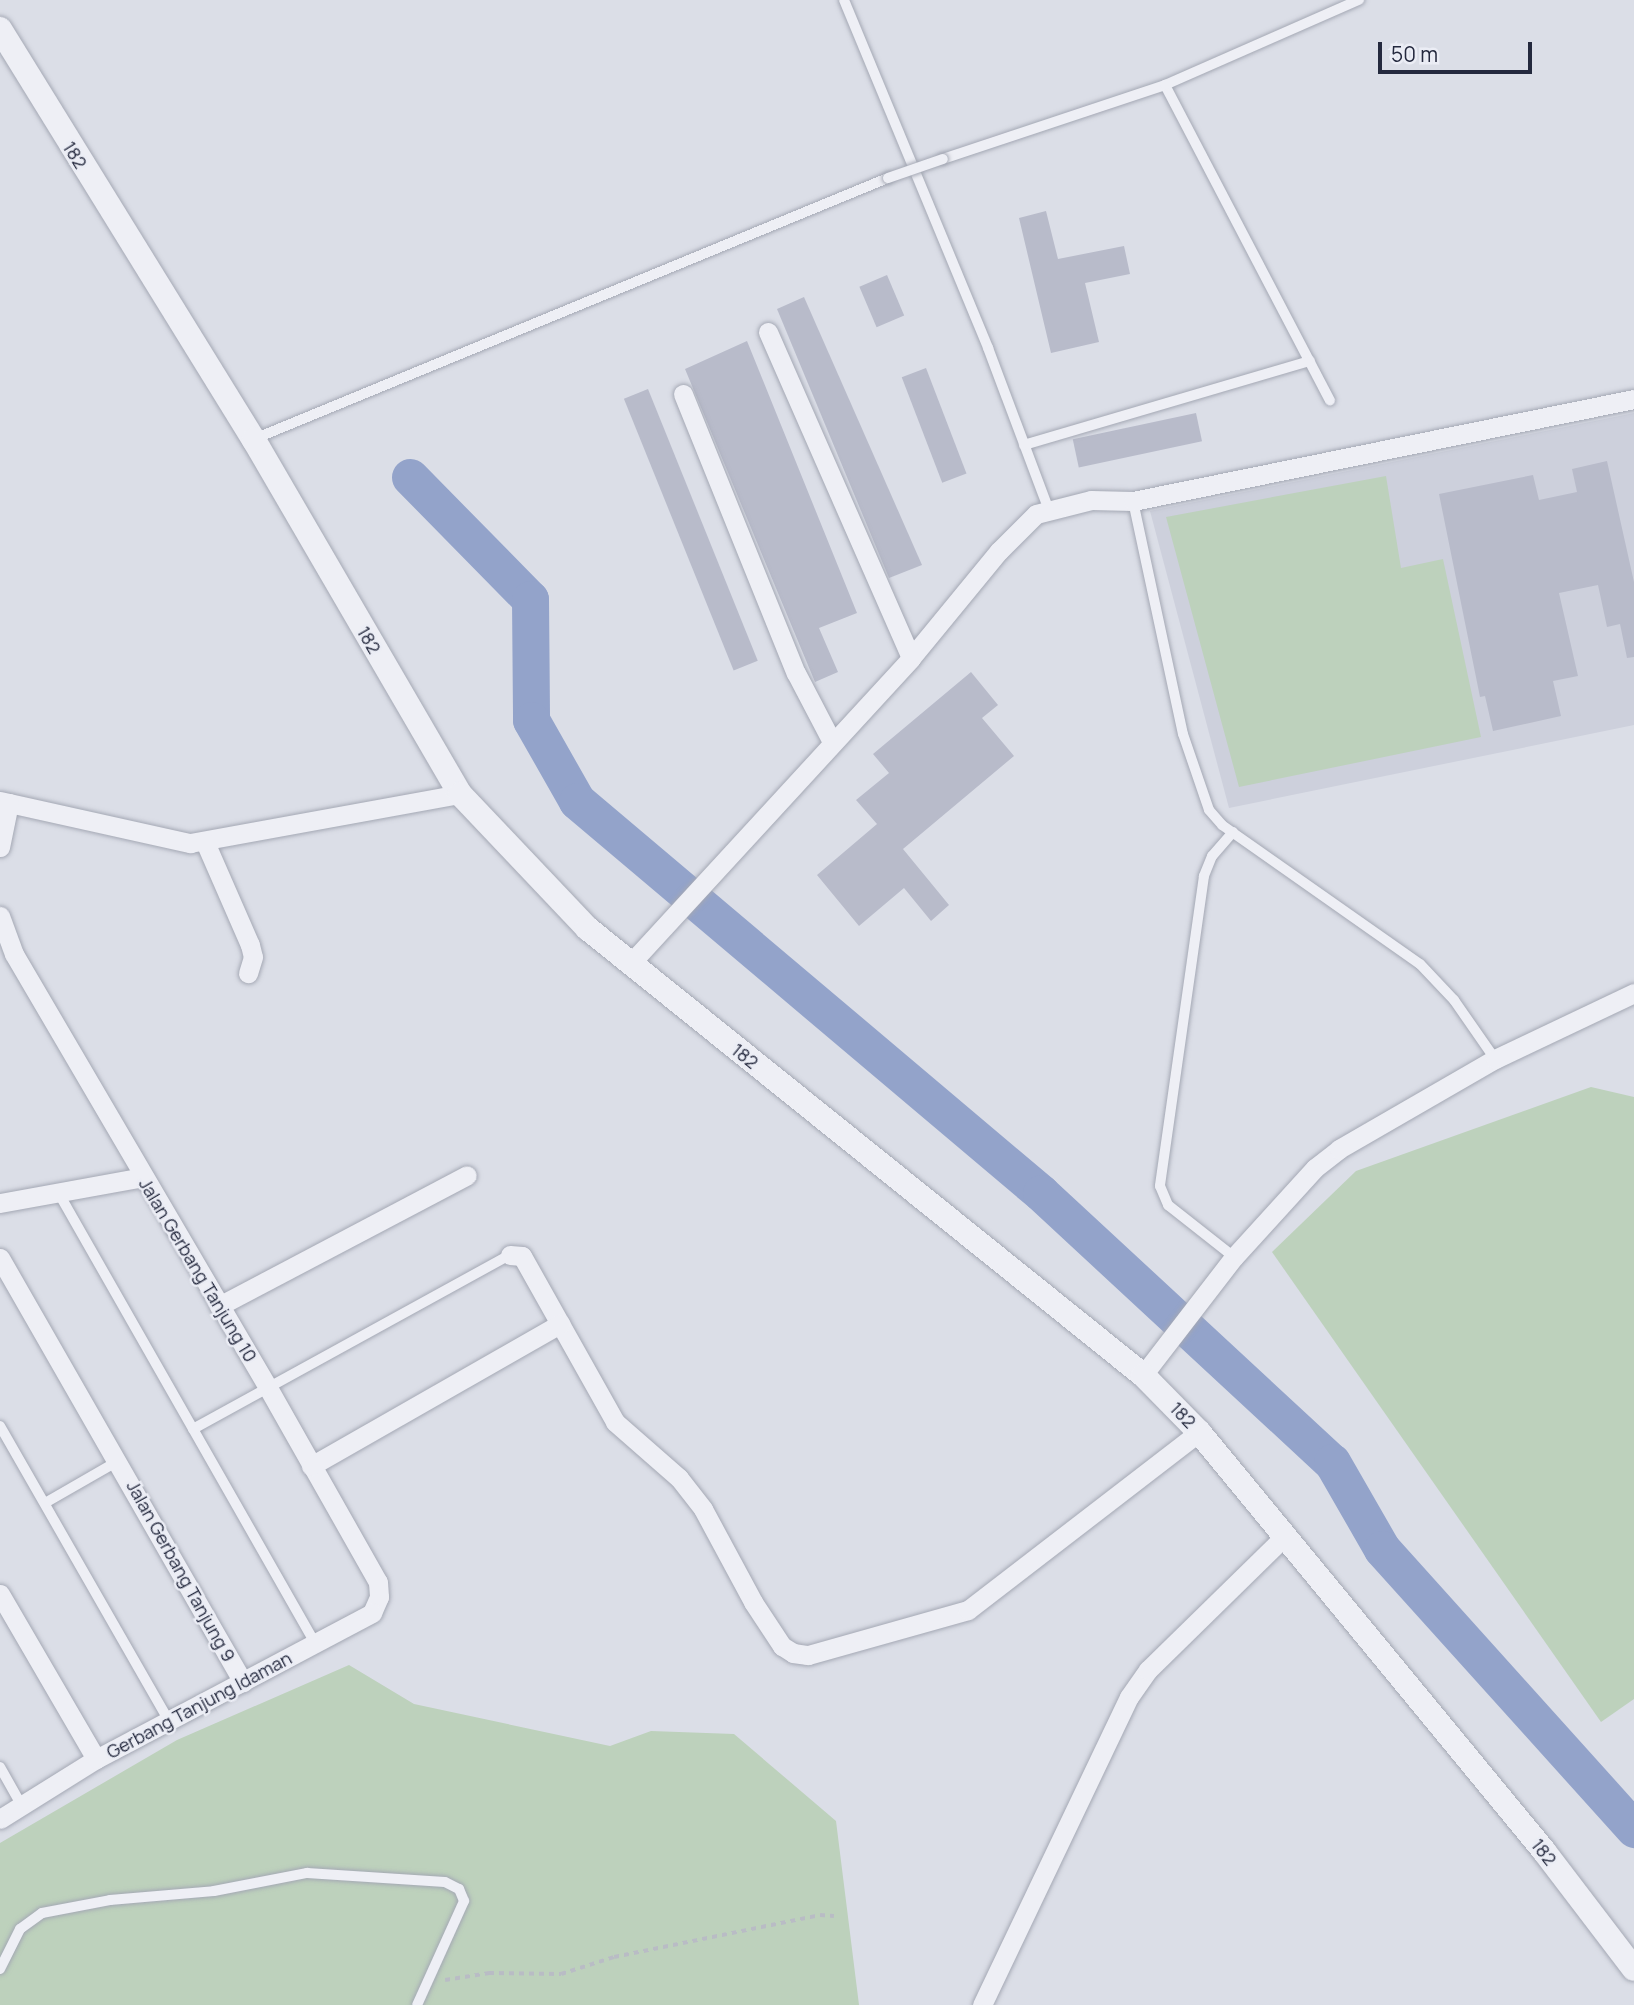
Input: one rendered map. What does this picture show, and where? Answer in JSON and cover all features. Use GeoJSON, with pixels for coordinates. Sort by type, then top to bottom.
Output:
{"type":"FeatureCollection","features":[{"type":"Feature","properties":{"kind":"street","name":"182"},"geometry":{"type":"LineString","coordinates":[[0,29],[254,440],[460,794],[587,928],[629,964],[1143,1375],[1199,1432],[1285,1536],[1544,1852],[1634,1969]]}},
{"type":"Feature","properties":{"kind":"street"},"geometry":{"type":"LineString","coordinates":[[768,332],[911,659]]}},
{"type":"Feature","properties":{"kind":"street"},"geometry":{"type":"LineString","coordinates":[[683,394],[796,673],[832,742]]}},
{"type":"Feature","properties":{"kind":"street"},"geometry":{"type":"LineString","coordinates":[[629,964],[911,659],[999,551],[1036,514],[1091,500],[1133,501],[1634,398]]}},
{"type":"Feature","properties":{"kind":"street"},"geometry":{"type":"LineString","coordinates":[[0,847],[5,802],[174,841],[205,842],[460,794]]}},
{"type":"Feature","properties":{"kind":"street"},"geometry":{"type":"LineString","coordinates":[[205,842],[250,946],[253,957],[248,973]]}},
{"type":"Feature","properties":{"kind":"street","name":"Jalan Gerbang Tanjung 10"},"geometry":{"type":"LineString","coordinates":[[0,916],[14,954],[82,1076],[267,1386],[378,1582]]}},
{"type":"Feature","properties":{"kind":"street"},"geometry":{"type":"LineString","coordinates":[[1143,1375],[1234,1257],[1315,1168],[1339,1149],[1494,1059],[1634,993]]}},
{"type":"Feature","properties":{"kind":"street"},"geometry":{"type":"LineString","coordinates":[[219,1306],[467,1175]]}},
{"type":"Feature","properties":{"kind":"street"},"geometry":{"type":"LineString","coordinates":[[0,1203],[143,1177]]}},
{"type":"Feature","properties":{"kind":"street"},"geometry":{"type":"LineString","coordinates":[[509,1255],[522,1256],[615,1422],[679,1478],[703,1509],[782,1646],[808,1656],[968,1610],[1199,1432]]}},
{"type":"Feature","properties":{"kind":"street","name":"Jalan Gerbang Tanjung 9"},"geometry":{"type":"LineString","coordinates":[[0,1258],[119,1461],[243,1682]]}},
{"type":"Feature","properties":{"kind":"street"},"geometry":{"type":"LineString","coordinates":[[311,1466],[560,1324]]}},
{"type":"Feature","properties":{"kind":"street"},"geometry":{"type":"LineString","coordinates":[[982,2005],[1129,1697],[1148,1670],[1285,1536]]}},
{"type":"Feature","properties":{"kind":"street","name":"Gerbang Tanjung Idaman"},"geometry":{"type":"LineString","coordinates":[[0,1819],[96,1759],[372,1613],[379,1597],[378,1582]]}},
{"type":"Feature","properties":{"kind":"street"},"geometry":{"type":"LineString","coordinates":[[0,1594],[96,1759]]}},
{"type":"Feature","properties":{"kind":"lane"},"geometry":{"type":"LineString","coordinates":[[844,0],[989,348],[1048,509]]}},
{"type":"Feature","properties":{"kind":"lane"},"geometry":{"type":"LineString","coordinates":[[254,440],[888,178],[1165,85],[1359,0]]}},
{"type":"Feature","properties":{"kind":"lane"},"geometry":{"type":"LineString","coordinates":[[1165,85],[1330,401]]}},
{"type":"Feature","properties":{"kind":"lane"},"geometry":{"type":"LineString","coordinates":[[1024,445],[1310,361]]}},
{"type":"Feature","properties":{"kind":"lane"},"geometry":{"type":"LineString","coordinates":[[1133,501],[1199,790],[1209,810],[1233,832],[1420,964],[1454,1000],[1494,1059]]}},
{"type":"Feature","properties":{"kind":"lane"},"geometry":{"type":"LineString","coordinates":[[1233,832],[1212,856],[1205,876],[1160,1186],[1168,1205],[1234,1257]]}},
{"type":"Feature","properties":{"kind":"lane"},"geometry":{"type":"LineString","coordinates":[[58,1192],[315,1643]]}},
{"type":"Feature","properties":{"kind":"lane"},"geometry":{"type":"LineString","coordinates":[[193,1429],[509,1255]]}},
{"type":"Feature","properties":{"kind":"lane"},"geometry":{"type":"LineString","coordinates":[[0,1426],[169,1721]]}},
{"type":"Feature","properties":{"kind":"lane","name":"Jalan Gerbang Tanjung 9"},"geometry":{"type":"LineString","coordinates":[[45,1503],[119,1461]]}},
{"type":"Feature","properties":{"kind":"lane"},"geometry":{"type":"LineString","coordinates":[[0,1767],[22,1806]]}},
{"type":"Feature","properties":{"kind":"lane"},"geometry":{"type":"LineString","coordinates":[[0,1969],[20,1929],[42,1913],[110,1900],[214,1891],[307,1873],[445,1882],[459,1889],[464,1901],[419,2001]]}},
{"type":"Feature","properties":{"kind":"path"},"geometry":{"type":"LineString","coordinates":[[419,2001],[440,1981],[461,1976],[561,1974],[614,1957],[820,1915],[834,1916]]}},
{"type":"Feature","properties":{"kind":"shaded area"},"geometry":{"type":"Polygon","coordinates":[[[1634,413],[1634,725],[1229,808],[1150,511],[1634,413]]]}},
{"type":"Feature","properties":{"kind":"green space"},"geometry":{"type":"Polygon","coordinates":[[[1386,476],[1401,568],[1443,559],[1481,737],[1239,787],[1166,517],[1386,476]]]}},
{"type":"Feature","properties":{"kind":"green space"},"geometry":{"type":"Polygon","coordinates":[[[1591,1087],[1634,1097],[1634,1699],[1601,1722],[1272,1252],[1356,1171],[1591,1087]]]}},
{"type":"Feature","properties":{"kind":"green space"},"geometry":{"type":"Polygon","coordinates":[[[349,1665],[414,1704],[610,1746],[651,1731],[734,1734],[836,1821],[859,2005],[0,2005],[0,1843],[177,1740],[349,1665]]]}},
{"type":"Feature","properties":{"kind":"building"},"geometry":{"type":"Polygon","coordinates":[[[1046,211],[1058,259],[1124,246],[1130,274],[1085,283],[1099,342],[1051,353],[1019,218],[1046,211]]]}},
{"type":"Feature","properties":{"kind":"building"},"geometry":{"type":"Polygon","coordinates":[[[887,275],[904,316],[877,327],[859,287],[887,275]]]}},
{"type":"Feature","properties":{"kind":"building"},"geometry":{"type":"Polygon","coordinates":[[[804,297],[922,565],[889,578],[777,309],[804,297]]]}},
{"type":"Feature","properties":{"kind":"building"},"geometry":{"type":"Polygon","coordinates":[[[747,341],[857,613],[819,628],[838,672],[815,682],[685,369],[747,341]]]}},
{"type":"Feature","properties":{"kind":"building"},"geometry":{"type":"Polygon","coordinates":[[[926,368],[966,473],[942,483],[902,377],[926,368]]]}},
{"type":"Feature","properties":{"kind":"building"},"geometry":{"type":"Polygon","coordinates":[[[648,389],[758,661],[734,670],[624,399],[648,389]]]}},
{"type":"Feature","properties":{"kind":"building"},"geometry":{"type":"Polygon","coordinates":[[[1196,413],[1202,441],[1079,468],[1073,439],[1196,413]]]}},
{"type":"Feature","properties":{"kind":"building"},"geometry":{"type":"Polygon","coordinates":[[[1607,461],[1634,582],[1634,657],[1627,658],[1620,624],[1607,627],[1598,585],[1559,593],[1578,676],[1553,681],[1561,716],[1493,731],[1485,696],[1480,697],[1439,494],[1533,475],[1539,500],[1577,492],[1572,469],[1607,461]]]}},
{"type":"Feature","properties":{"kind":"building"},"geometry":{"type":"Polygon","coordinates":[[[971,672],[998,705],[982,718],[1014,756],[903,849],[949,905],[931,921],[904,888],[859,926],[817,875],[877,824],[856,800],[889,773],[873,754],[971,672]]]}},
{"type":"Feature","properties":{"kind":"waterway"},"geometry":{"type":"LineString","coordinates":[[410,477],[530,599],[531,720],[577,801],[1041,1193],[1332,1462],[1382,1549],[1634,1829]]}}]}
